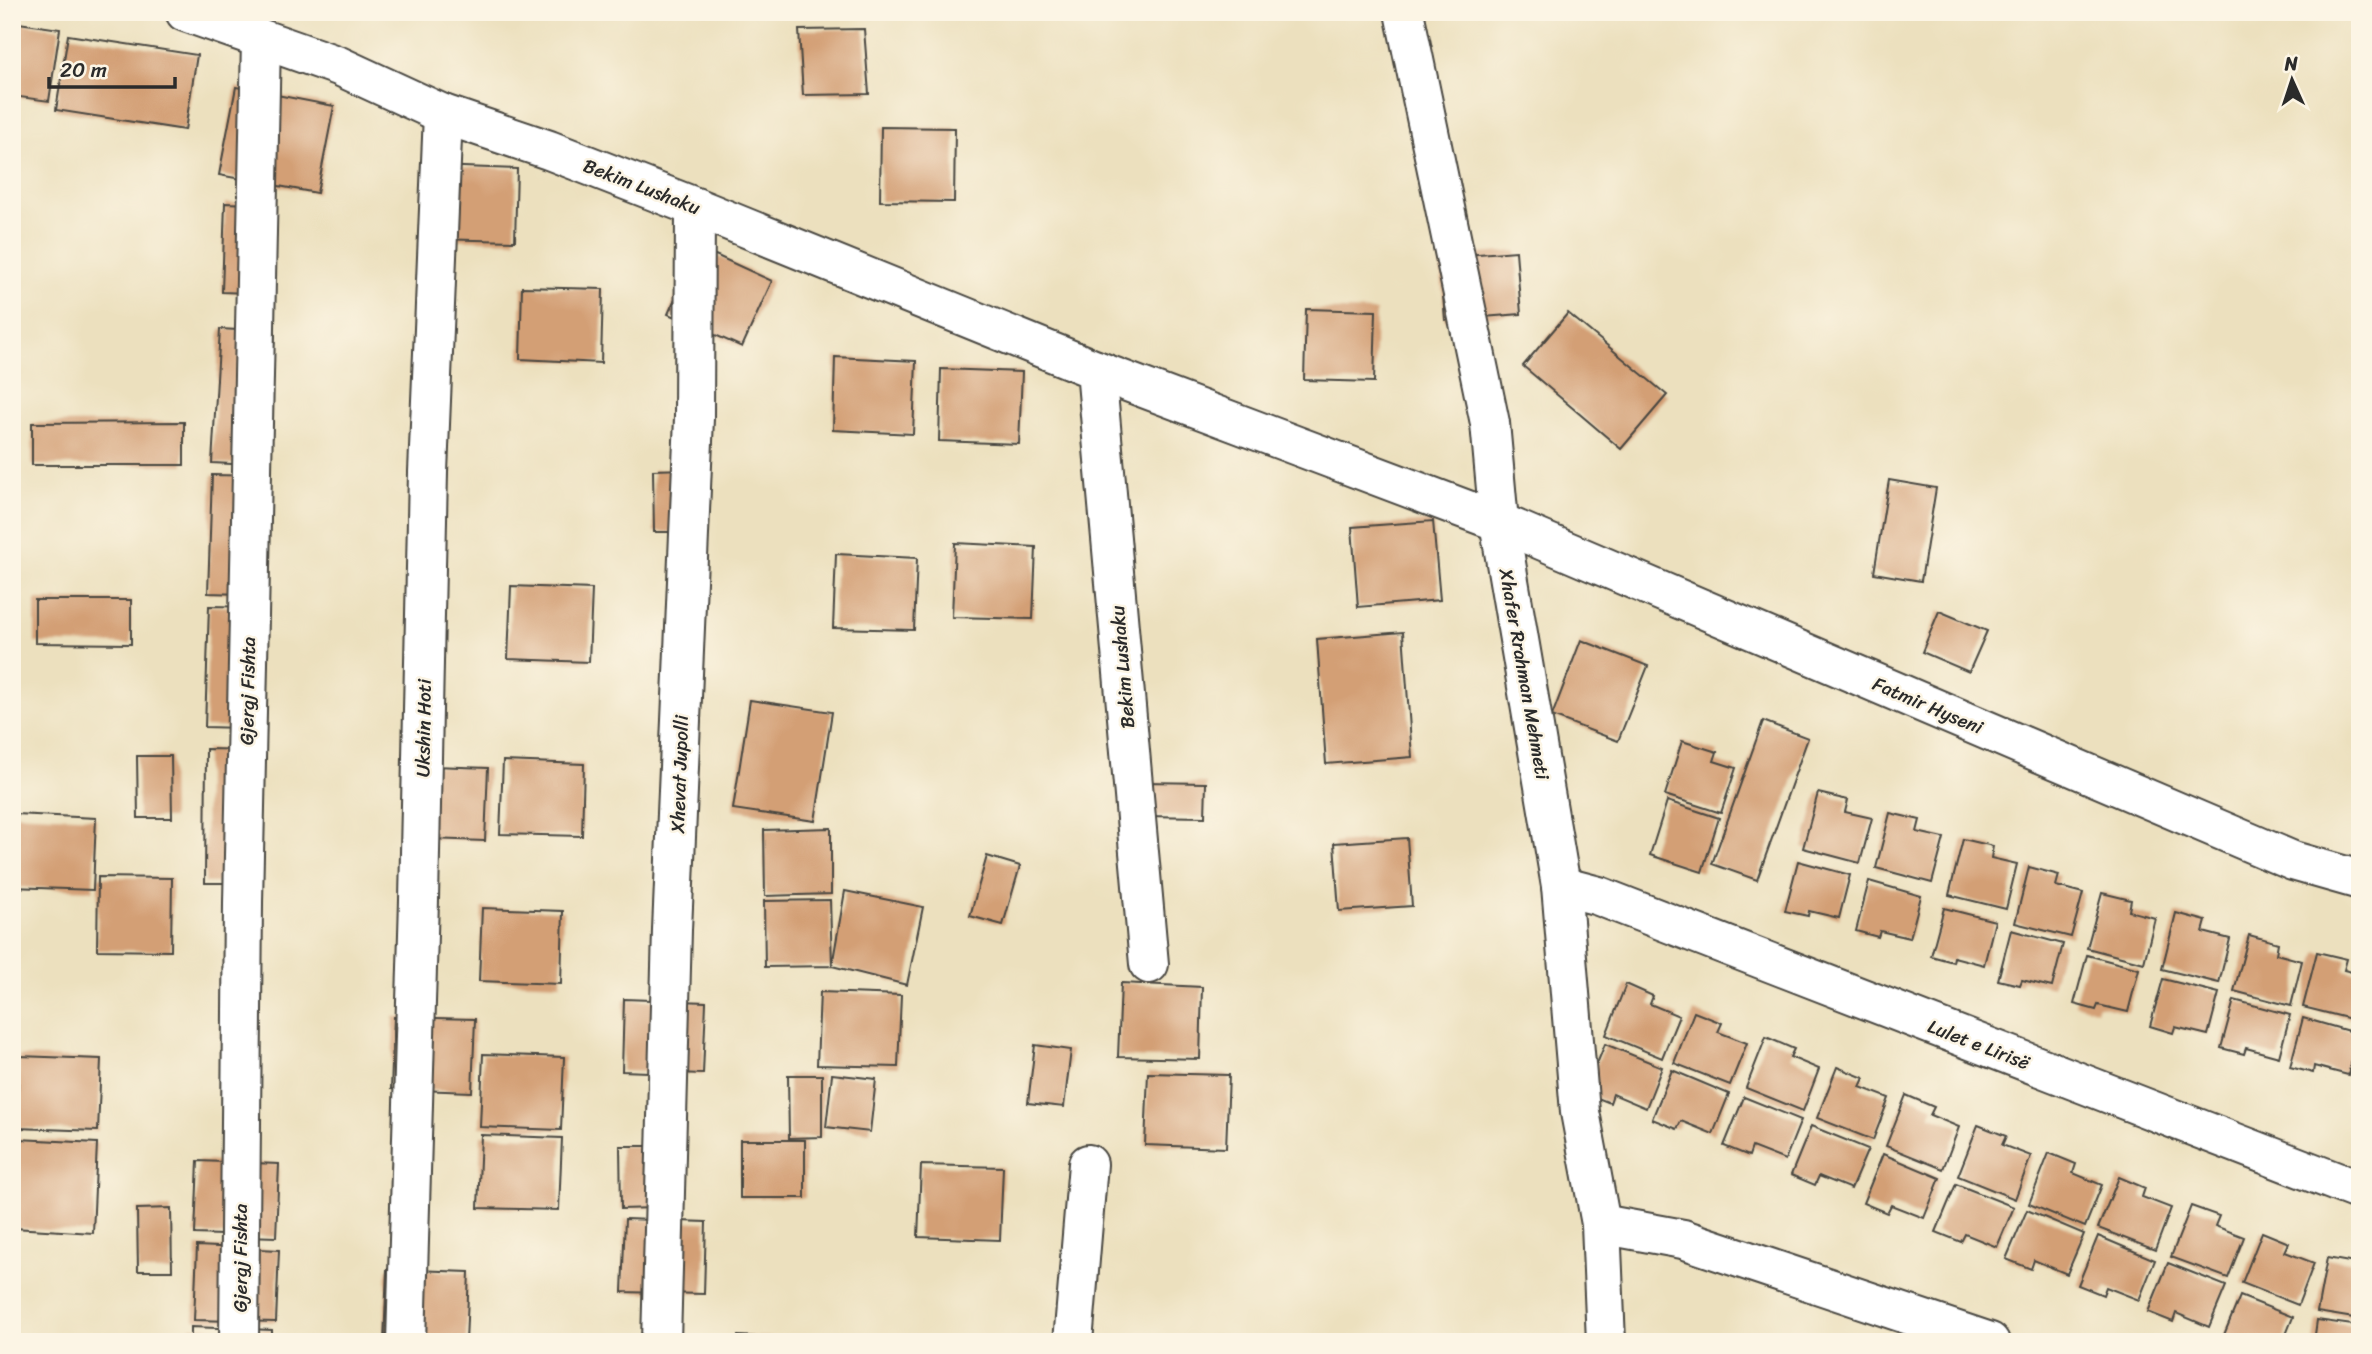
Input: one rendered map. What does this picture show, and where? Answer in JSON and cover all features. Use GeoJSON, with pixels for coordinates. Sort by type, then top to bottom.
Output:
{"type":"FeatureCollection","features":[{"type":"Feature","properties":{"kind":"street","name":"Bekim Lushaku"},"geometry":{"type":"LineString","coordinates":[[185,12],[339,65],[443,114],[549,150],[695,206],[1096,370],[1499,522]]}},
{"type":"Feature","properties":{"kind":"street","name":"Xhafer Rrahman Mehmeti"},"geometry":{"type":"LineString","coordinates":[[1404,12],[1490,423],[1499,522],[1561,886],[1580,1112],[1601,1224],[1606,1342]]}},
{"type":"Feature","properties":{"kind":"street","name":"Gjergj Fishta"},"geometry":{"type":"LineString","coordinates":[[239,1342],[243,889],[261,40]]}},
{"type":"Feature","properties":{"kind":"street","name":"Ukshin Hoti"},"geometry":{"type":"LineString","coordinates":[[407,1342],[428,472],[443,114]]}},
{"type":"Feature","properties":{"kind":"street","name":"Xhevat Jupolli"},"geometry":{"type":"LineString","coordinates":[[661,1342],[672,930],[694,418],[695,206]]}},
{"type":"Feature","properties":{"kind":"street","name":"Bekim Lushaku"},"geometry":{"type":"LineString","coordinates":[[1096,370],[1149,964]]}},
{"type":"Feature","properties":{"kind":"street","name":"Fatmir Hyseni"},"geometry":{"type":"LineString","coordinates":[[1499,522],[2293,861],[2360,880]]}},
{"type":"Feature","properties":{"kind":"street","name":"Lulet e Lirisë"},"geometry":{"type":"LineString","coordinates":[[1561,886],[1599,896],[2360,1191]]}},
{"type":"Feature","properties":{"kind":"street"},"geometry":{"type":"LineString","coordinates":[[1073,1342],[1088,1164]]}},
{"type":"Feature","properties":{"kind":"street"},"geometry":{"type":"LineString","coordinates":[[1601,1224],[1683,1239],[1990,1342]]}},
{"type":"Feature","properties":{"kind":"building"},"geometry":{"type":"Polygon","coordinates":[[[12,22],[60,29],[49,101],[12,96],[12,22]]]}},
{"type":"Feature","properties":{"kind":"building"},"geometry":{"type":"Polygon","coordinates":[[[864,29],[869,94],[803,95],[799,30],[864,29]]]}},
{"type":"Feature","properties":{"kind":"building"},"geometry":{"type":"Polygon","coordinates":[[[68,35],[197,55],[185,130],[56,110],[68,35]]]}},
{"type":"Feature","properties":{"kind":"building"},"geometry":{"type":"Polygon","coordinates":[[[236,87],[334,106],[317,193],[219,175],[236,87]]]}},
{"type":"Feature","properties":{"kind":"building"},"geometry":{"type":"Polygon","coordinates":[[[881,127],[955,128],[954,202],[880,201],[881,127]]]}},
{"type":"Feature","properties":{"kind":"building"},"geometry":{"type":"Polygon","coordinates":[[[436,166],[517,169],[515,241],[434,239],[436,166]]]}},
{"type":"Feature","properties":{"kind":"building"},"geometry":{"type":"Polygon","coordinates":[[[225,203],[276,205],[249,293],[222,292],[225,203]]]}},
{"type":"Feature","properties":{"kind":"building"},"geometry":{"type":"Polygon","coordinates":[[[698,247],[772,281],[742,347],[668,314],[698,247]]]}},
{"type":"Feature","properties":{"kind":"building"},"geometry":{"type":"Polygon","coordinates":[[[1516,251],[1521,314],[1445,320],[1440,257],[1516,251]]]}},
{"type":"Feature","properties":{"kind":"building"},"geometry":{"type":"Polygon","coordinates":[[[522,287],[603,289],[601,363],[520,359],[522,287]]]}},
{"type":"Feature","properties":{"kind":"building"},"geometry":{"type":"Polygon","coordinates":[[[1306,309],[1376,311],[1374,382],[1304,380],[1306,309]]]}},
{"type":"Feature","properties":{"kind":"building"},"geometry":{"type":"Polygon","coordinates":[[[1568,313],[1667,395],[1621,449],[1523,366],[1568,313]]]}},
{"type":"Feature","properties":{"kind":"building"},"geometry":{"type":"Polygon","coordinates":[[[220,329],[275,332],[270,418],[252,465],[212,463],[220,329]]]}},
{"type":"Feature","properties":{"kind":"building"},"geometry":{"type":"Polygon","coordinates":[[[835,357],[916,361],[913,434],[833,430],[835,357]]]}},
{"type":"Feature","properties":{"kind":"building"},"geometry":{"type":"Polygon","coordinates":[[[941,369],[1022,372],[1019,444],[939,441],[941,369]]]}},
{"type":"Feature","properties":{"kind":"building"},"geometry":{"type":"Polygon","coordinates":[[[12,414],[18,414],[18,454],[12,454],[12,414]]]}},
{"type":"Feature","properties":{"kind":"building"},"geometry":{"type":"Polygon","coordinates":[[[184,422],[184,465],[32,465],[32,423],[184,422]]]}},
{"type":"Feature","properties":{"kind":"building"},"geometry":{"type":"Polygon","coordinates":[[[687,469],[688,532],[654,532],[653,470],[687,469]]]}},
{"type":"Feature","properties":{"kind":"building"},"geometry":{"type":"Polygon","coordinates":[[[212,475],[261,476],[243,594],[208,593],[212,475]]]}},
{"type":"Feature","properties":{"kind":"building"},"geometry":{"type":"Polygon","coordinates":[[[1889,480],[1936,488],[1921,581],[1874,573],[1889,480]]]}},
{"type":"Feature","properties":{"kind":"building"},"geometry":{"type":"Polygon","coordinates":[[[1433,521],[1440,600],[1358,607],[1352,527],[1433,521]]]}},
{"type":"Feature","properties":{"kind":"building"},"geometry":{"type":"Polygon","coordinates":[[[955,543],[1036,547],[1033,619],[952,617],[955,543]]]}},
{"type":"Feature","properties":{"kind":"building"},"geometry":{"type":"Polygon","coordinates":[[[836,554],[917,558],[914,630],[833,628],[836,554]]]}},
{"type":"Feature","properties":{"kind":"building"},"geometry":{"type":"Polygon","coordinates":[[[511,586],[592,589],[589,662],[508,659],[511,586]]]}},
{"type":"Feature","properties":{"kind":"building"},"geometry":{"type":"Polygon","coordinates":[[[35,600],[131,600],[131,644],[35,643],[35,600]]]}},
{"type":"Feature","properties":{"kind":"building"},"geometry":{"type":"Polygon","coordinates":[[[209,606],[258,607],[241,728],[205,727],[209,606]]]}},
{"type":"Feature","properties":{"kind":"building"},"geometry":{"type":"Polygon","coordinates":[[[1939,611],[1987,631],[1969,672],[1922,652],[1939,611]]]}},
{"type":"Feature","properties":{"kind":"building"},"geometry":{"type":"Polygon","coordinates":[[[1403,632],[1412,757],[1326,764],[1317,639],[1403,632]]]}},
{"type":"Feature","properties":{"kind":"building"},"geometry":{"type":"Polygon","coordinates":[[[1581,640],[1648,666],[1618,741],[1552,716],[1581,640]]]}},
{"type":"Feature","properties":{"kind":"building"},"geometry":{"type":"Polygon","coordinates":[[[750,700],[832,712],[815,821],[733,809],[750,700]]]}},
{"type":"Feature","properties":{"kind":"building"},"geometry":{"type":"Polygon","coordinates":[[[1763,721],[1808,738],[1757,880],[1712,864],[1763,721]]]}},
{"type":"Feature","properties":{"kind":"building"},"geometry":{"type":"Polygon","coordinates":[[[1682,741],[1717,752],[1714,761],[1736,768],[1721,813],[1665,795],[1682,741]]]}},
{"type":"Feature","properties":{"kind":"building"},"geometry":{"type":"Polygon","coordinates":[[[206,749],[257,750],[239,883],[205,883],[206,749]]]}},
{"type":"Feature","properties":{"kind":"building"},"geometry":{"type":"Polygon","coordinates":[[[137,756],[171,756],[172,818],[138,818],[137,756]]]}},
{"type":"Feature","properties":{"kind":"building"},"geometry":{"type":"Polygon","coordinates":[[[503,761],[584,764],[582,836],[500,834],[503,761]]]}},
{"type":"Feature","properties":{"kind":"building"},"geometry":{"type":"Polygon","coordinates":[[[406,765],[488,768],[485,841],[403,838],[406,765]]]}},
{"type":"Feature","properties":{"kind":"building"},"geometry":{"type":"Polygon","coordinates":[[[1144,782],[1206,783],[1205,817],[1143,816],[1144,782]]]}},
{"type":"Feature","properties":{"kind":"building"},"geometry":{"type":"Polygon","coordinates":[[[1818,793],[1848,800],[1845,812],[1872,818],[1860,863],[1803,848],[1818,793]]]}},
{"type":"Feature","properties":{"kind":"building"},"geometry":{"type":"Polygon","coordinates":[[[1667,801],[1719,818],[1702,872],[1650,855],[1667,801]]]}},
{"type":"Feature","properties":{"kind":"building"},"geometry":{"type":"Polygon","coordinates":[[[1890,813],[1920,820],[1917,832],[1944,838],[1932,883],[1876,868],[1890,813]]]}},
{"type":"Feature","properties":{"kind":"building"},"geometry":{"type":"Polygon","coordinates":[[[15,814],[96,818],[93,890],[12,887],[15,814]]]}},
{"type":"Feature","properties":{"kind":"building"},"geometry":{"type":"Polygon","coordinates":[[[831,828],[831,894],[765,896],[764,830],[831,828]]]}},
{"type":"Feature","properties":{"kind":"building"},"geometry":{"type":"Polygon","coordinates":[[[1407,838],[1412,906],[1339,911],[1334,843],[1407,838]]]}},
{"type":"Feature","properties":{"kind":"building"},"geometry":{"type":"Polygon","coordinates":[[[1963,839],[1993,846],[1991,858],[2017,864],[2006,909],[1949,895],[1963,839]]]}},
{"type":"Feature","properties":{"kind":"building"},"geometry":{"type":"Polygon","coordinates":[[[987,856],[1020,866],[1003,925],[970,916],[987,856]]]}},
{"type":"Feature","properties":{"kind":"building"},"geometry":{"type":"Polygon","coordinates":[[[1798,861],[1850,875],[1839,918],[1809,911],[1808,916],[1785,911],[1798,861]]]}},
{"type":"Feature","properties":{"kind":"building"},"geometry":{"type":"Polygon","coordinates":[[[2029,867],[2059,875],[2056,886],[2083,893],[2071,937],[2015,923],[2029,867]]]}},
{"type":"Feature","properties":{"kind":"building"},"geometry":{"type":"Polygon","coordinates":[[[98,877],[172,878],[171,951],[97,950],[98,877]]]}},
{"type":"Feature","properties":{"kind":"building"},"geometry":{"type":"Polygon","coordinates":[[[1869,881],[1921,896],[1910,938],[1880,931],[1878,937],[1856,931],[1869,881]]]}},
{"type":"Feature","properties":{"kind":"building"},"geometry":{"type":"Polygon","coordinates":[[[845,891],[923,907],[907,985],[832,966],[845,891]]]}},
{"type":"Feature","properties":{"kind":"building"},"geometry":{"type":"Polygon","coordinates":[[[2102,893],[2131,900],[2129,911],[2155,918],[2144,963],[2087,948],[2102,893]]]}},
{"type":"Feature","properties":{"kind":"building"},"geometry":{"type":"Polygon","coordinates":[[[830,900],[832,966],[765,967],[764,901],[830,900]]]}},
{"type":"Feature","properties":{"kind":"building"},"geometry":{"type":"Polygon","coordinates":[[[482,908],[563,911],[561,984],[479,981],[482,908]]]}},
{"type":"Feature","properties":{"kind":"building"},"geometry":{"type":"Polygon","coordinates":[[[1944,908],[1995,921],[1984,965],[1954,957],[1953,962],[1931,956],[1944,908]]]}},
{"type":"Feature","properties":{"kind":"building"},"geometry":{"type":"Polygon","coordinates":[[[2176,913],[2206,921],[2203,932],[2230,939],[2219,983],[2162,969],[2176,913]]]}},
{"type":"Feature","properties":{"kind":"building"},"geometry":{"type":"Polygon","coordinates":[[[2011,930],[2063,944],[2052,987],[2022,980],[2020,985],[1998,980],[2011,930]]]}},
{"type":"Feature","properties":{"kind":"building"},"geometry":{"type":"Polygon","coordinates":[[[2249,935],[2278,943],[2276,954],[2302,961],[2291,1006],[2234,991],[2249,935]]]}},
{"type":"Feature","properties":{"kind":"building"},"geometry":{"type":"Polygon","coordinates":[[[2317,952],[2347,959],[2344,970],[2360,974],[2359,1021],[2303,1007],[2317,952]]]}},
{"type":"Feature","properties":{"kind":"building"},"geometry":{"type":"Polygon","coordinates":[[[2087,955],[2139,969],[2128,1012],[2098,1005],[2096,1010],[2074,1004],[2087,955]]]}},
{"type":"Feature","properties":{"kind":"building"},"geometry":{"type":"Polygon","coordinates":[[[2163,979],[2219,993],[2208,1035],[2175,1027],[2173,1033],[2150,1026],[2163,979]]]}},
{"type":"Feature","properties":{"kind":"building"},"geometry":{"type":"Polygon","coordinates":[[[1121,983],[1202,987],[1200,1059],[1118,1057],[1121,983]]]}},
{"type":"Feature","properties":{"kind":"building"},"geometry":{"type":"Polygon","coordinates":[[[1626,984],[1653,996],[1650,1004],[1679,1016],[1662,1058],[1606,1035],[1626,984]]]}},
{"type":"Feature","properties":{"kind":"building"},"geometry":{"type":"Polygon","coordinates":[[[820,992],[901,995],[898,1067],[817,1065],[820,992]]]}},
{"type":"Feature","properties":{"kind":"building"},"geometry":{"type":"Polygon","coordinates":[[[624,999],[706,1002],[703,1074],[622,1071],[624,999]]]}},
{"type":"Feature","properties":{"kind":"building"},"geometry":{"type":"Polygon","coordinates":[[[2234,1000],[2290,1015],[2279,1057],[2246,1048],[2244,1054],[2221,1048],[2234,1000]]]}},
{"type":"Feature","properties":{"kind":"building"},"geometry":{"type":"Polygon","coordinates":[[[1694,1012],[1722,1023],[1718,1032],[1747,1043],[1730,1085],[1674,1063],[1694,1012]]]}},
{"type":"Feature","properties":{"kind":"building"},"geometry":{"type":"Polygon","coordinates":[[[394,1017],[475,1019],[472,1092],[391,1089],[394,1017]]]}},
{"type":"Feature","properties":{"kind":"building"},"geometry":{"type":"Polygon","coordinates":[[[2303,1018],[2359,1034],[2348,1075],[2314,1066],[2313,1073],[2290,1067],[2303,1018]]]}},
{"type":"Feature","properties":{"kind":"building"},"geometry":{"type":"Polygon","coordinates":[[[1766,1037],[1794,1049],[1790,1057],[1819,1069],[1803,1111],[1746,1088],[1766,1037]]]}},
{"type":"Feature","properties":{"kind":"building"},"geometry":{"type":"Polygon","coordinates":[[[1605,1044],[1662,1067],[1646,1108],[1613,1094],[1610,1103],[1585,1093],[1605,1044]]]}},
{"type":"Feature","properties":{"kind":"building"},"geometry":{"type":"Polygon","coordinates":[[[1035,1045],[1071,1050],[1064,1107],[1028,1103],[1035,1045]]]}},
{"type":"Feature","properties":{"kind":"building"},"geometry":{"type":"Polygon","coordinates":[[[483,1054],[564,1057],[561,1130],[480,1127],[483,1054]]]}},
{"type":"Feature","properties":{"kind":"building"},"geometry":{"type":"Polygon","coordinates":[[[19,1056],[101,1059],[98,1131],[17,1128],[19,1056]]]}},
{"type":"Feature","properties":{"kind":"building"},"geometry":{"type":"Polygon","coordinates":[[[1837,1067],[1864,1078],[1860,1087],[1889,1098],[1873,1140],[1817,1118],[1837,1067]]]}},
{"type":"Feature","properties":{"kind":"building"},"geometry":{"type":"Polygon","coordinates":[[[1672,1070],[1729,1094],[1713,1134],[1681,1121],[1677,1129],[1652,1119],[1672,1070]]]}},
{"type":"Feature","properties":{"kind":"building"},"geometry":{"type":"Polygon","coordinates":[[[1148,1073],[1229,1075],[1226,1148],[1145,1145],[1148,1073]]]}},
{"type":"Feature","properties":{"kind":"building"},"geometry":{"type":"Polygon","coordinates":[[[832,1074],[876,1079],[870,1132],[826,1127],[832,1074]]]}},
{"type":"Feature","properties":{"kind":"building"},"geometry":{"type":"Polygon","coordinates":[[[788,1075],[822,1075],[822,1137],[789,1138],[788,1075]]]}},
{"type":"Feature","properties":{"kind":"building"},"geometry":{"type":"Polygon","coordinates":[[[1906,1095],[1934,1107],[1930,1115],[1959,1127],[1943,1169],[1886,1146],[1906,1095]]]}},
{"type":"Feature","properties":{"kind":"building"},"geometry":{"type":"Polygon","coordinates":[[[1744,1097],[1801,1120],[1785,1160],[1752,1147],[1749,1156],[1724,1146],[1744,1097]]]}},
{"type":"Feature","properties":{"kind":"building"},"geometry":{"type":"Polygon","coordinates":[[[1978,1125],[2006,1136],[2002,1145],[2031,1156],[2015,1199],[1958,1176],[1978,1125]]]}},
{"type":"Feature","properties":{"kind":"building"},"geometry":{"type":"Polygon","coordinates":[[[1811,1126],[1868,1149],[1851,1189],[1819,1176],[1815,1185],[1791,1175],[1811,1126]]]}},
{"type":"Feature","properties":{"kind":"building"},"geometry":{"type":"Polygon","coordinates":[[[481,1135],[562,1138],[559,1210],[478,1208],[481,1135]]]}},
{"type":"Feature","properties":{"kind":"building"},"geometry":{"type":"Polygon","coordinates":[[[18,1139],[97,1143],[93,1233],[14,1228],[18,1139]]]}},
{"type":"Feature","properties":{"kind":"building"},"geometry":{"type":"Polygon","coordinates":[[[740,1140],[805,1140],[805,1198],[740,1198],[740,1140]]]}},
{"type":"Feature","properties":{"kind":"building"},"geometry":{"type":"Polygon","coordinates":[[[620,1146],[654,1146],[655,1208],[621,1209],[620,1146]]]}},
{"type":"Feature","properties":{"kind":"building"},"geometry":{"type":"Polygon","coordinates":[[[2049,1153],[2076,1164],[2073,1173],[2102,1185],[2085,1227],[2029,1204],[2049,1153]]]}},
{"type":"Feature","properties":{"kind":"building"},"geometry":{"type":"Polygon","coordinates":[[[1883,1154],[1940,1178],[1924,1218],[1891,1205],[1887,1213],[1863,1203],[1883,1154]]]}},
{"type":"Feature","properties":{"kind":"building"},"geometry":{"type":"Polygon","coordinates":[[[198,1161],[279,1164],[276,1237],[195,1234],[198,1161]]]}},
{"type":"Feature","properties":{"kind":"building"},"geometry":{"type":"Polygon","coordinates":[[[921,1165],[1003,1167],[1000,1240],[918,1237],[921,1165]]]}},
{"type":"Feature","properties":{"kind":"building"},"geometry":{"type":"Polygon","coordinates":[[[2119,1177],[2145,1188],[2142,1197],[2171,1208],[2155,1250],[2098,1228],[2119,1177]]]}},
{"type":"Feature","properties":{"kind":"building"},"geometry":{"type":"Polygon","coordinates":[[[1956,1184],[2014,1207],[1997,1247],[1965,1234],[1961,1242],[1936,1232],[1956,1184]]]}},
{"type":"Feature","properties":{"kind":"building"},"geometry":{"type":"Polygon","coordinates":[[[2191,1206],[2219,1216],[2215,1226],[2244,1237],[2228,1278],[2171,1257],[2191,1206]]]}},
{"type":"Feature","properties":{"kind":"building"},"geometry":{"type":"Polygon","coordinates":[[[171,1208],[172,1271],[138,1271],[137,1209],[171,1208]]]}},
{"type":"Feature","properties":{"kind":"building"},"geometry":{"type":"Polygon","coordinates":[[[2027,1210],[2084,1234],[2067,1274],[2034,1260],[2031,1269],[2006,1259],[2027,1210]]]}},
{"type":"Feature","properties":{"kind":"building"},"geometry":{"type":"Polygon","coordinates":[[[625,1219],[706,1222],[704,1294],[622,1292],[625,1219]]]}},
{"type":"Feature","properties":{"kind":"building"},"geometry":{"type":"Polygon","coordinates":[[[2262,1232],[2289,1243],[2285,1252],[2314,1263],[2298,1305],[2242,1283],[2262,1232]]]}},
{"type":"Feature","properties":{"kind":"building"},"geometry":{"type":"Polygon","coordinates":[[[2098,1236],[2155,1260],[2139,1300],[2106,1287],[2103,1295],[2078,1285],[2098,1236]]]}},
{"type":"Feature","properties":{"kind":"building"},"geometry":{"type":"Polygon","coordinates":[[[197,1246],[279,1250],[276,1322],[194,1320],[197,1246]]]}},
{"type":"Feature","properties":{"kind":"building"},"geometry":{"type":"Polygon","coordinates":[[[2327,1258],[2355,1263],[2353,1273],[2360,1275],[2360,1319],[2317,1312],[2327,1258]]]}},
{"type":"Feature","properties":{"kind":"building"},"geometry":{"type":"Polygon","coordinates":[[[2168,1263],[2226,1286],[2209,1327],[2176,1313],[2173,1322],[2148,1312],[2168,1263]]]}},
{"type":"Feature","properties":{"kind":"building"},"geometry":{"type":"Polygon","coordinates":[[[387,1269],[469,1272],[466,1342],[384,1342],[387,1269]]]}},
{"type":"Feature","properties":{"kind":"building"},"geometry":{"type":"Polygon","coordinates":[[[2240,1296],[2293,1317],[2283,1342],[2221,1342],[2240,1296]]]}},
{"type":"Feature","properties":{"kind":"building"},"geometry":{"type":"Polygon","coordinates":[[[2317,1320],[2360,1326],[2360,1342],[2314,1342],[2317,1320]]]}},
{"type":"Feature","properties":{"kind":"building"},"geometry":{"type":"Polygon","coordinates":[[[191,1327],[272,1330],[272,1342],[191,1342],[191,1327]]]}},
{"type":"Feature","properties":{"kind":"building"},"geometry":{"type":"Polygon","coordinates":[[[738,1336],[819,1340],[819,1342],[738,1342],[738,1336]]]}}]}
